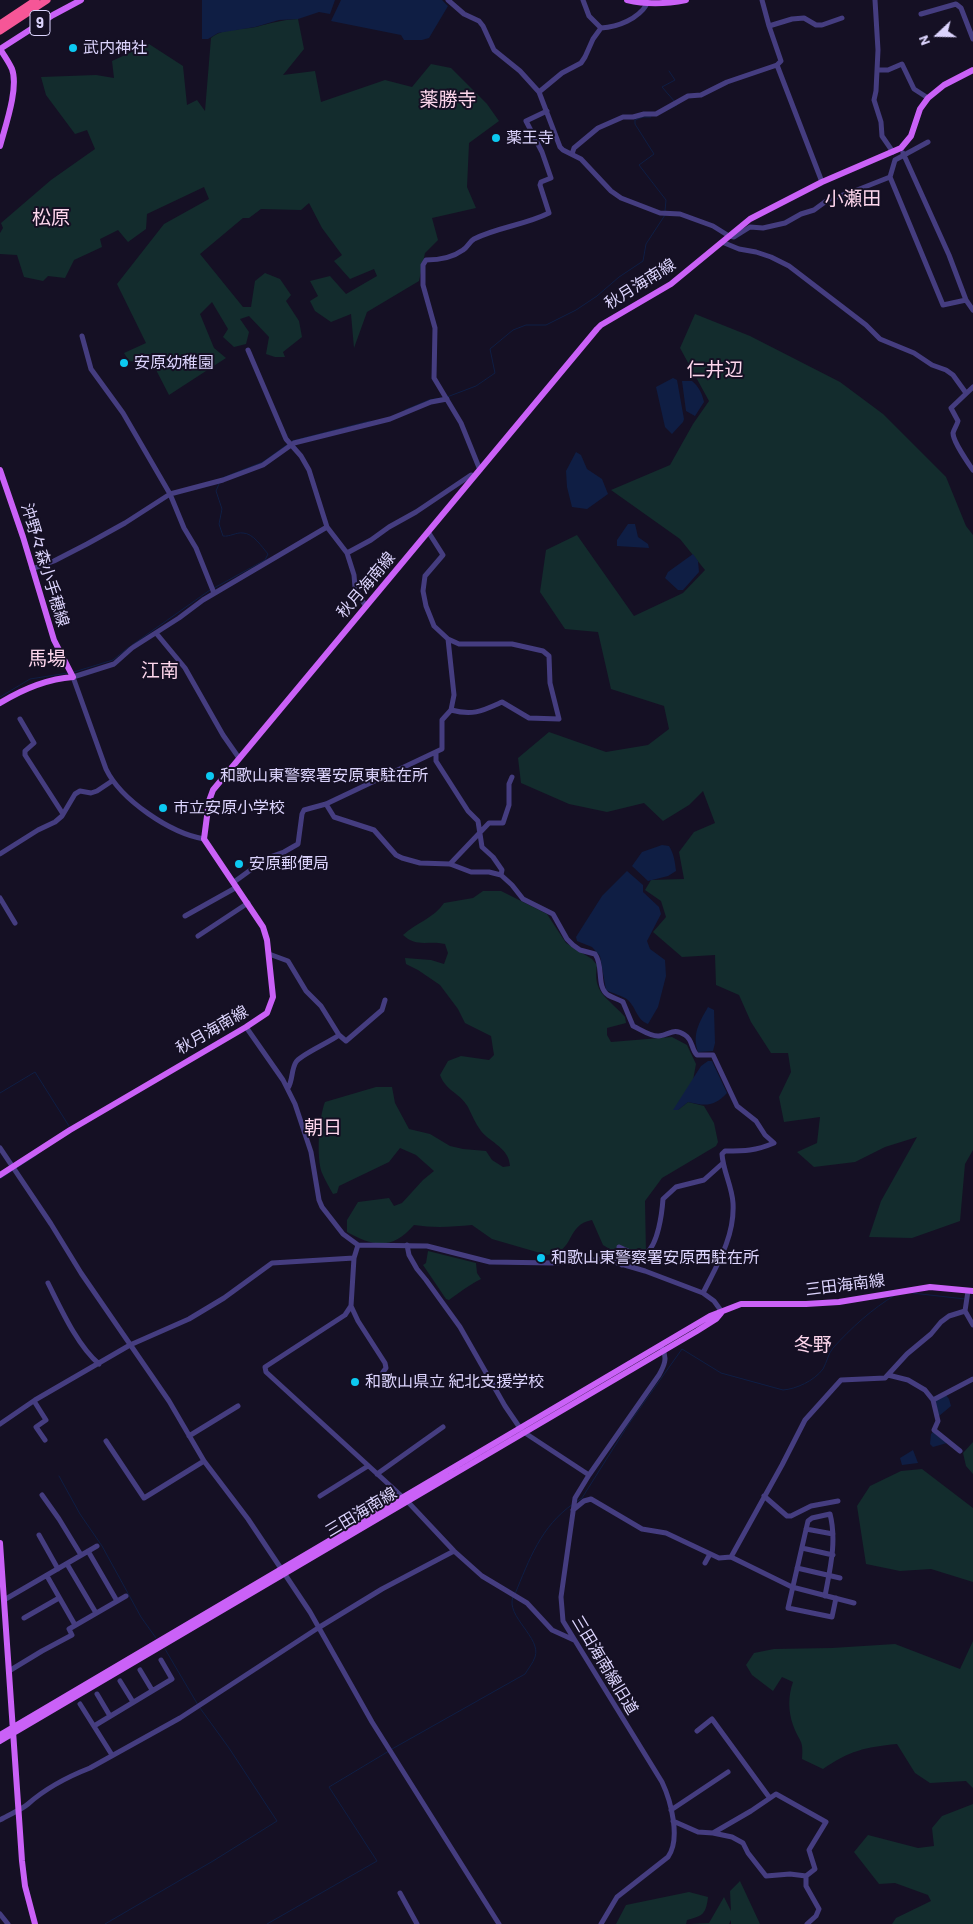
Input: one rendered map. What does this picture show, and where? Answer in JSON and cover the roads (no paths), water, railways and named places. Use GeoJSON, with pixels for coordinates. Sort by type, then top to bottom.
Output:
{"type":"FeatureCollection","features":[{"type":"Feature","properties":{"kind":"highway"},"geometry":{"type":"LineString","coordinates":[[0,24],[36,0]]}},
{"type":"Feature","properties":{"kind":"highway"},"geometry":{"type":"LineString","coordinates":[[0,31],[47,0]]}},
{"type":"Feature","properties":{"kind":"main road","name":"9"},"geometry":{"type":"LineString","coordinates":[[0,49],[53,15],[81,0]]}},
{"type":"Feature","properties":{"kind":"main road"},"geometry":{"type":"LineString","coordinates":[[628,0],[647,4],[686,0]]}},
{"type":"Feature","properties":{"kind":"main road"},"geometry":{"type":"LineString","coordinates":[[0,49],[12,70],[13,82],[12,96],[0,146]]}},
{"type":"Feature","properties":{"kind":"main road"},"geometry":{"type":"LineString","coordinates":[[902,152],[911,136],[920,110],[928,98],[944,85],[973,70]]}},
{"type":"Feature","properties":{"kind":"main road","name":"秋月海南線"},"geometry":{"type":"LineString","coordinates":[[0,1176],[70,1130],[246,1027],[267,1012],[273,997],[265,932],[236,884],[204,838],[211,795],[219,782],[601,324],[671,284],[750,219],[822,182],[893,152],[902,152]]}},
{"type":"Feature","properties":{"kind":"main road","name":"沖野々森小手穂線"},"geometry":{"type":"LineString","coordinates":[[0,470],[54,640],[73,677]]}},
{"type":"Feature","properties":{"kind":"main road"},"geometry":{"type":"LineString","coordinates":[[0,703],[34,685],[59,678],[73,677]]}},
{"type":"Feature","properties":{"kind":"main road","name":"三田海南線"},"geometry":{"type":"LineString","coordinates":[[12,1731],[522,1429],[716,1319],[722,1312],[741,1304],[839,1302],[930,1287],[971,1291]]}},
{"type":"Feature","properties":{"kind":"main road"},"geometry":{"type":"LineString","coordinates":[[0,1543],[12,1731],[25,1886],[36,1924]]}},
{"type":"Feature","properties":{"kind":"main road"},"geometry":{"type":"LineString","coordinates":[[0,1735],[12,1731]]}},
{"type":"Feature","properties":{"kind":"main road"},"geometry":{"type":"LineString","coordinates":[[0,1741],[12,1731]]}},
{"type":"Feature","properties":{"kind":"street"},"geometry":{"type":"LineString","coordinates":[[448,0],[464,14],[479,21],[484,26],[494,50],[520,71],[539,92],[563,150],[581,159],[611,191],[621,198],[660,213],[680,214],[713,226],[729,236],[738,236],[750,227],[763,228],[786,223],[814,210],[829,199],[847,194],[890,176]]}},
{"type":"Feature","properties":{"kind":"street"},"geometry":{"type":"LineString","coordinates":[[583,0],[589,16],[601,28]]}},
{"type":"Feature","properties":{"kind":"street"},"geometry":{"type":"LineString","coordinates":[[572,154],[574,148],[598,128],[623,117],[656,114],[688,96],[701,95],[727,82],[777,65],[781,60],[762,0]]}},
{"type":"Feature","properties":{"kind":"street"},"geometry":{"type":"LineString","coordinates":[[875,0],[878,28],[874,100],[881,122],[882,136],[893,152]]}},
{"type":"Feature","properties":{"kind":"street"},"geometry":{"type":"LineString","coordinates":[[539,92],[562,73],[580,63],[585,57],[592,39],[601,28],[620,25],[643,10],[647,4]]}},
{"type":"Feature","properties":{"kind":"street"},"geometry":{"type":"LineString","coordinates":[[921,14],[956,4],[961,8],[973,39]]}},
{"type":"Feature","properties":{"kind":"street"},"geometry":{"type":"LineString","coordinates":[[769,26],[792,19],[804,18],[816,25],[822,25],[842,18]]}},
{"type":"Feature","properties":{"kind":"street"},"geometry":{"type":"LineString","coordinates":[[877,70],[888,70],[902,64],[914,89],[928,98]]}},
{"type":"Feature","properties":{"kind":"street"},"geometry":{"type":"LineString","coordinates":[[777,65],[822,182]]}},
{"type":"Feature","properties":{"kind":"street"},"geometry":{"type":"LineString","coordinates":[[480,470],[467,435],[434,378],[435,328],[423,285],[424,262],[426,260],[441,260],[465,249],[473,240],[494,231],[532,221],[549,213],[540,185],[541,182],[551,178],[542,152],[526,121],[547,111]]}},
{"type":"Feature","properties":{"kind":"street"},"geometry":{"type":"LineString","coordinates":[[928,142],[902,152],[895,160],[890,176],[944,305],[966,300]]}},
{"type":"Feature","properties":{"kind":"street"},"geometry":{"type":"LineString","coordinates":[[902,152],[949,256],[966,300],[973,310]]}},
{"type":"Feature","properties":{"kind":"street"},"geometry":{"type":"LineString","coordinates":[[722,242],[739,250],[756,252],[771,257],[789,266],[866,325],[880,339],[914,353],[932,365],[946,370],[966,393]]}},
{"type":"Feature","properties":{"kind":"street"},"geometry":{"type":"LineString","coordinates":[[82,336],[92,369],[123,413],[170,494],[184,528],[196,548],[214,594]]}},
{"type":"Feature","properties":{"kind":"street"},"geometry":{"type":"LineString","coordinates":[[248,350],[286,438],[301,456],[309,470],[327,527],[347,552],[356,591],[366,606]]}},
{"type":"Feature","properties":{"kind":"street"},"geometry":{"type":"LineString","coordinates":[[973,387],[951,408],[958,421],[953,431],[954,436],[973,470]]}},
{"type":"Feature","properties":{"kind":"street"},"geometry":{"type":"LineString","coordinates":[[32,569],[54,561],[87,544],[125,523],[170,494],[223,480],[263,465],[291,445],[390,419],[431,402],[447,399]]}},
{"type":"Feature","properties":{"kind":"street"},"geometry":{"type":"LineString","coordinates":[[347,552],[371,540],[472,475],[475,476]]}},
{"type":"Feature","properties":{"kind":"street"},"geometry":{"type":"LineString","coordinates":[[204,838],[197,837],[172,826],[135,805],[112,781],[73,677],[114,664],[132,648],[214,594],[327,527]]}},
{"type":"Feature","properties":{"kind":"street"},"geometry":{"type":"LineString","coordinates":[[429,532],[443,555],[425,576],[423,591],[426,606],[434,626],[448,639],[459,644],[512,644],[543,651],[549,656],[550,683],[560,719],[529,718],[502,702],[481,712],[466,714],[451,710]]}},
{"type":"Feature","properties":{"kind":"street"},"geometry":{"type":"LineString","coordinates":[[156,633],[186,668],[223,735],[239,758]]}},
{"type":"Feature","properties":{"kind":"street"},"geometry":{"type":"LineString","coordinates":[[185,916],[236,884],[267,858],[284,852],[298,844],[304,810],[326,804],[442,748],[442,720],[451,710],[454,695],[448,639]]}},
{"type":"Feature","properties":{"kind":"street"},"geometry":{"type":"LineString","coordinates":[[20,719],[34,744],[25,751],[25,755],[63,814]]}},
{"type":"Feature","properties":{"kind":"street"},"geometry":{"type":"LineString","coordinates":[[436,752],[436,761],[468,811],[478,821],[482,847],[493,857],[502,870],[501,875]]}},
{"type":"Feature","properties":{"kind":"street"},"geometry":{"type":"LineString","coordinates":[[450,864],[489,823],[503,823],[509,805],[509,784],[512,777]]}},
{"type":"Feature","properties":{"kind":"street"},"geometry":{"type":"LineString","coordinates":[[0,854],[38,830],[55,822],[63,814],[75,794],[80,792],[91,793],[112,781]]}},
{"type":"Feature","properties":{"kind":"street"},"geometry":{"type":"LineString","coordinates":[[326,804],[334,817],[374,830],[396,855],[402,858],[420,863],[450,864],[471,872],[490,872],[501,875],[523,899],[553,914],[567,939],[573,945],[580,950],[595,954],[600,963],[604,990],[608,996],[622,1002],[632,1026],[657,1036],[676,1031],[686,1035],[697,1055],[713,1055],[737,1106],[756,1121],[765,1135],[774,1143],[756,1150],[725,1151],[722,1154],[733,1203],[732,1224],[719,1264],[713,1271],[703,1293]]}},
{"type":"Feature","properties":{"kind":"street"},"geometry":{"type":"LineString","coordinates":[[0,898],[15,923]]}},
{"type":"Feature","properties":{"kind":"street"},"geometry":{"type":"LineString","coordinates":[[198,936],[248,903]]}},
{"type":"Feature","properties":{"kind":"street"},"geometry":{"type":"LineString","coordinates":[[269,954],[288,961],[306,990],[321,1006],[339,1035],[346,1041],[382,1010],[385,1000]]}},
{"type":"Feature","properties":{"kind":"street"},"geometry":{"type":"LineString","coordinates":[[246,1027],[288,1088],[315,1165],[319,1200],[343,1234],[358,1245],[407,1245],[439,1248],[490,1262],[554,1263],[604,1259],[645,1271],[703,1293],[714,1301],[722,1312]]}},
{"type":"Feature","properties":{"kind":"street"},"geometry":{"type":"LineString","coordinates":[[288,1088],[297,1060],[339,1035]]}},
{"type":"Feature","properties":{"kind":"street"},"geometry":{"type":"LineString","coordinates":[[0,1148],[169,1401],[204,1460],[248,1519],[282,1571],[318,1628],[372,1722],[499,1924]]}},
{"type":"Feature","properties":{"kind":"street"},"geometry":{"type":"LineString","coordinates":[[622,1265],[619,1246],[630,1252],[646,1253],[653,1247],[663,1199],[676,1187],[704,1180],[723,1162]]}},
{"type":"Feature","properties":{"kind":"street"},"geometry":{"type":"LineString","coordinates":[[358,1245],[354,1258],[351,1306],[358,1321],[385,1363],[386,1368],[383,1372]]}},
{"type":"Feature","properties":{"kind":"street"},"geometry":{"type":"LineString","coordinates":[[407,1245],[409,1255],[417,1269],[460,1328],[505,1406],[522,1429],[589,1475]]}},
{"type":"Feature","properties":{"kind":"street"},"geometry":{"type":"LineString","coordinates":[[0,1424],[34,1401],[130,1345],[189,1318],[224,1298],[272,1263],[354,1258]]}},
{"type":"Feature","properties":{"kind":"street"},"geometry":{"type":"LineString","coordinates":[[48,1284],[91,1357],[99,1364]]}},
{"type":"Feature","properties":{"kind":"street"},"geometry":{"type":"LineString","coordinates":[[971,1291],[965,1311],[973,1325]]}},
{"type":"Feature","properties":{"kind":"street"},"geometry":{"type":"LineString","coordinates":[[351,1306],[345,1315],[265,1366],[266,1372],[404,1499],[454,1551],[482,1576],[527,1604],[552,1630],[574,1640]]}},
{"type":"Feature","properties":{"kind":"street"},"geometry":{"type":"LineString","coordinates":[[731,1557],[805,1420],[838,1382],[846,1378],[885,1378],[941,1322],[949,1316],[965,1311]]}},
{"type":"Feature","properties":{"kind":"street","name":"三田海南線旧道"},"geometry":{"type":"LineString","coordinates":[[601,1924],[617,1897],[668,1857],[672,1851],[673,1821],[670,1800],[662,1782],[574,1640],[563,1621],[561,1610],[574,1500],[589,1475],[659,1376],[665,1363],[662,1348]]}},
{"type":"Feature","properties":{"kind":"street"},"geometry":{"type":"LineString","coordinates":[[888,1375],[897,1376],[925,1390],[932,1400],[938,1421],[934,1430],[960,1451]]}},
{"type":"Feature","properties":{"kind":"street"},"geometry":{"type":"LineString","coordinates":[[932,1400],[973,1379]]}},
{"type":"Feature","properties":{"kind":"street"},"geometry":{"type":"LineString","coordinates":[[34,1401],[46,1420],[36,1427],[45,1440]]}},
{"type":"Feature","properties":{"kind":"street"},"geometry":{"type":"LineString","coordinates":[[189,1436],[238,1406]]}},
{"type":"Feature","properties":{"kind":"street"},"geometry":{"type":"LineString","coordinates":[[377,1474],[443,1428]]}},
{"type":"Feature","properties":{"kind":"street"},"geometry":{"type":"LineString","coordinates":[[106,1441],[144,1498],[204,1460]]}},
{"type":"Feature","properties":{"kind":"street"},"geometry":{"type":"LineString","coordinates":[[320,1496],[368,1466]]}},
{"type":"Feature","properties":{"kind":"street"},"geometry":{"type":"LineString","coordinates":[[42,1495],[60,1519],[81,1555]]}},
{"type":"Feature","properties":{"kind":"street"},"geometry":{"type":"LineString","coordinates":[[764,1496],[787,1516],[791,1516],[811,1506],[838,1501]]}},
{"type":"Feature","properties":{"kind":"street"},"geometry":{"type":"LineString","coordinates":[[573,1508],[584,1500],[591,1499],[642,1529],[666,1534],[719,1558],[731,1557],[792,1587],[854,1603]]}},
{"type":"Feature","properties":{"kind":"street"},"geometry":{"type":"LineString","coordinates":[[825,1596],[833,1555],[833,1534],[830,1514],[812,1518],[808,1521],[788,1608],[832,1617],[836,1598]]}},
{"type":"Feature","properties":{"kind":"street"},"geometry":{"type":"LineString","coordinates":[[806,1529],[833,1534]]}},
{"type":"Feature","properties":{"kind":"street"},"geometry":{"type":"LineString","coordinates":[[39,1535],[58,1569]]}},
{"type":"Feature","properties":{"kind":"street"},"geometry":{"type":"LineString","coordinates":[[4,1600],[97,1546]]}},
{"type":"Feature","properties":{"kind":"street"},"geometry":{"type":"LineString","coordinates":[[802,1548],[833,1555]]}},
{"type":"Feature","properties":{"kind":"street"},"geometry":{"type":"LineString","coordinates":[[0,1820],[27,1805],[41,1792],[90,1768],[180,1718],[318,1628],[382,1589],[454,1551]]}},
{"type":"Feature","properties":{"kind":"street"},"geometry":{"type":"LineString","coordinates":[[88,1552],[116,1601]]}},
{"type":"Feature","properties":{"kind":"street"},"geometry":{"type":"LineString","coordinates":[[705,1563],[710,1554]]}},
{"type":"Feature","properties":{"kind":"street"},"geometry":{"type":"LineString","coordinates":[[67,1564],[96,1613]]}},
{"type":"Feature","properties":{"kind":"street"},"geometry":{"type":"LineString","coordinates":[[797,1568],[840,1578]]}},
{"type":"Feature","properties":{"kind":"street"},"geometry":{"type":"LineString","coordinates":[[47,1576],[75,1625]]}},
{"type":"Feature","properties":{"kind":"street"},"geometry":{"type":"LineString","coordinates":[[9,1671],[72,1635],[69,1629],[126,1596]]}},
{"type":"Feature","properties":{"kind":"street"},"geometry":{"type":"LineString","coordinates":[[24,1618],[59,1598]]}},
{"type":"Feature","properties":{"kind":"street"},"geometry":{"type":"LineString","coordinates":[[94,1726],[172,1679],[161,1660]]}},
{"type":"Feature","properties":{"kind":"street"},"geometry":{"type":"LineString","coordinates":[[140,1670],[152,1690]]}},
{"type":"Feature","properties":{"kind":"street"},"geometry":{"type":"LineString","coordinates":[[120,1681],[132,1702]]}},
{"type":"Feature","properties":{"kind":"street"},"geometry":{"type":"LineString","coordinates":[[97,1694],[110,1716]]}},
{"type":"Feature","properties":{"kind":"street"},"geometry":{"type":"LineString","coordinates":[[80,1704],[112,1755]]}},
{"type":"Feature","properties":{"kind":"street"},"geometry":{"type":"LineString","coordinates":[[697,1730],[712,1719],[769,1797]]}},
{"type":"Feature","properties":{"kind":"street"},"geometry":{"type":"LineString","coordinates":[[671,1810],[728,1772]]}},
{"type":"Feature","properties":{"kind":"street"},"geometry":{"type":"LineString","coordinates":[[673,1821],[698,1832],[732,1837],[743,1843],[748,1853],[766,1876],[790,1874],[806,1876],[815,1869],[809,1850],[826,1822],[776,1794],[769,1797],[751,1812],[713,1833]]}},
{"type":"Feature","properties":{"kind":"street"},"geometry":{"type":"LineString","coordinates":[[806,1876],[806,1886],[819,1909],[816,1916],[807,1924]]}},
{"type":"Feature","properties":{"kind":"street"},"geometry":{"type":"LineString","coordinates":[[400,1893],[417,1924]]}},
{"type":"Feature","properties":{"kind":"street"},"geometry":{"type":"LineString","coordinates":[[0,1914],[8,1924]]}},
{"type":"Feature","properties":{"kind":"water"},"geometry":{"type":"Polygon","coordinates":[[[202,0],[335,0],[330,14],[319,12],[298,19],[279,20],[255,27],[218,33],[208,39],[202,39],[202,0]]]}},
{"type":"Feature","properties":{"kind":"water"},"geometry":{"type":"Polygon","coordinates":[[[341,0],[442,0],[448,6],[429,38],[404,40],[401,35],[331,21],[341,0]]]}},
{"type":"Feature","properties":{"kind":"water"},"geometry":{"type":"Polygon","coordinates":[[[673,378],[677,380],[684,419],[672,434],[665,427],[656,387],[673,378]]]}},
{"type":"Feature","properties":{"kind":"water"},"geometry":{"type":"Polygon","coordinates":[[[682,381],[692,381],[702,396],[704,402],[695,416],[686,411],[682,381]]]}},
{"type":"Feature","properties":{"kind":"water"},"geometry":{"type":"Polygon","coordinates":[[[576,452],[581,455],[587,469],[602,479],[608,494],[587,509],[572,507],[567,487],[566,471],[576,452]]]}},
{"type":"Feature","properties":{"kind":"water"},"geometry":{"type":"Polygon","coordinates":[[[628,524],[635,524],[638,537],[648,544],[649,548],[617,546],[617,540],[628,524]]]}},
{"type":"Feature","properties":{"kind":"water"},"geometry":{"type":"Polygon","coordinates":[[[693,554],[698,561],[699,572],[683,590],[678,590],[665,578],[668,572],[693,554]]]}},
{"type":"Feature","properties":{"kind":"water"},"geometry":{"type":"Polygon","coordinates":[[[662,845],[669,846],[671,849],[676,871],[668,876],[648,881],[632,866],[642,852],[662,845]]]}},
{"type":"Feature","properties":{"kind":"water"},"geometry":{"type":"Polygon","coordinates":[[[627,871],[643,885],[643,892],[659,907],[661,914],[647,941],[650,949],[665,960],[666,976],[658,1007],[648,1024],[639,1017],[628,1000],[606,990],[600,956],[592,947],[577,941],[576,937],[602,896],[627,871]]]}},
{"type":"Feature","properties":{"kind":"water"},"geometry":{"type":"Polygon","coordinates":[[[708,1007],[714,1010],[715,1043],[713,1051],[698,1052],[696,1034],[708,1007]]]}},
{"type":"Feature","properties":{"kind":"water"},"geometry":{"type":"Polygon","coordinates":[[[708,1061],[712,1061],[727,1093],[713,1103],[704,1105],[688,1102],[678,1110],[673,1110],[701,1066],[708,1061]]]}},
{"type":"Feature","properties":{"kind":"water"},"geometry":{"type":"Polygon","coordinates":[[[946,1395],[951,1406],[939,1416],[935,1401],[946,1395]]]}},
{"type":"Feature","properties":{"kind":"water"},"geometry":{"type":"Polygon","coordinates":[[[933,1432],[947,1443],[933,1447],[930,1444],[933,1432]]]}},
{"type":"Feature","properties":{"kind":"water"},"geometry":{"type":"Polygon","coordinates":[[[913,1450],[918,1463],[902,1465],[900,1458],[913,1450]]]}},
{"type":"Feature","properties":{"kind":"waterway"},"geometry":{"type":"LineString","coordinates":[[669,71],[675,80],[662,87],[675,102]]}},
{"type":"Feature","properties":{"kind":"waterway"},"geometry":{"type":"LineString","coordinates":[[655,116],[677,105]]}},
{"type":"Feature","properties":{"kind":"waterway"},"geometry":{"type":"LineString","coordinates":[[651,117],[635,120],[635,124],[654,154],[639,165],[666,200],[665,211]]}},
{"type":"Feature","properties":{"kind":"waterway"},"geometry":{"type":"LineString","coordinates":[[447,397],[476,386],[495,373],[490,349],[513,330],[526,325],[546,325],[576,310],[643,261],[646,244],[665,215]]}},
{"type":"Feature","properties":{"kind":"waterway"},"geometry":{"type":"LineString","coordinates":[[405,410],[429,400],[441,398]]}},
{"type":"Feature","properties":{"kind":"waterway"},"geometry":{"type":"LineString","coordinates":[[292,441],[370,421]]}},
{"type":"Feature","properties":{"kind":"waterway"},"geometry":{"type":"LineString","coordinates":[[222,478],[263,462],[288,444]]}},
{"type":"Feature","properties":{"kind":"waterway"},"geometry":{"type":"LineString","coordinates":[[214,588],[265,560],[268,554],[250,535],[240,533],[223,536],[219,524],[222,509],[216,491],[219,484]]}},
{"type":"Feature","properties":{"kind":"waterway"},"geometry":{"type":"LineString","coordinates":[[132,645],[210,590]]}},
{"type":"Feature","properties":{"kind":"waterway"},"geometry":{"type":"LineString","coordinates":[[74,672],[113,660],[129,647]]}},
{"type":"Feature","properties":{"kind":"waterway"},"geometry":{"type":"LineString","coordinates":[[0,697],[30,679],[68,673]]}},
{"type":"Feature","properties":{"kind":"waterway"},"geometry":{"type":"LineString","coordinates":[[0,1093],[35,1072],[69,1126]]}},
{"type":"Feature","properties":{"kind":"waterway"},"geometry":{"type":"LineString","coordinates":[[15,1169],[37,1155]]}},
{"type":"Feature","properties":{"kind":"waterway"},"geometry":{"type":"LineString","coordinates":[[0,1179],[12,1171]]}},
{"type":"Feature","properties":{"kind":"waterway"},"geometry":{"type":"LineString","coordinates":[[912,1293],[965,1299]]}},
{"type":"Feature","properties":{"kind":"waterway"},"geometry":{"type":"LineString","coordinates":[[576,1502],[582,1498],[628,1425],[682,1349],[721,1373],[783,1390],[793,1388],[810,1381],[819,1373],[823,1369],[831,1350],[854,1326],[895,1295]]}},
{"type":"Feature","properties":{"kind":"waterway"},"geometry":{"type":"LineString","coordinates":[[59,1476],[80,1514],[102,1546],[141,1617],[156,1638]]}},
{"type":"Feature","properties":{"kind":"waterway"},"geometry":{"type":"LineString","coordinates":[[515,1594],[531,1556],[544,1533],[573,1504]]}},
{"type":"Feature","properties":{"kind":"waterway"},"geometry":{"type":"LineString","coordinates":[[392,1749],[525,1674],[535,1657],[536,1650],[514,1612],[513,1597]]}},
{"type":"Feature","properties":{"kind":"waterway"},"geometry":{"type":"LineString","coordinates":[[165,1649],[198,1705]]}},
{"type":"Feature","properties":{"kind":"waterway"},"geometry":{"type":"LineString","coordinates":[[105,1924],[277,1821],[200,1708]]}},
{"type":"Feature","properties":{"kind":"waterway"},"geometry":{"type":"LineString","coordinates":[[267,1924],[377,1861],[329,1787],[389,1751]]}},
{"type":"Feature","properties":{"kind":"place","name":"武内神社"},"geometry":{"type":"Point","coordinates":[73,48]}},
{"type":"Feature","properties":{"kind":"place","name":"薬王寺"},"geometry":{"type":"Point","coordinates":[496,138]}},
{"type":"Feature","properties":{"kind":"place","name":"安原幼稚園"},"geometry":{"type":"Point","coordinates":[124,363]}},
{"type":"Feature","properties":{"kind":"place","name":"和歌山東警察署安原東駐在所"},"geometry":{"type":"Point","coordinates":[210,776]}},
{"type":"Feature","properties":{"kind":"place","name":"市立安原小学校"},"geometry":{"type":"Point","coordinates":[163,808]}},
{"type":"Feature","properties":{"kind":"place","name":"安原郵便局"},"geometry":{"type":"Point","coordinates":[239,864]}},
{"type":"Feature","properties":{"kind":"place","name":"和歌山東警察署安原西駐在所"},"geometry":{"type":"Point","coordinates":[541,1258]}},
{"type":"Feature","properties":{"kind":"place","name":"和歌山県立 紀北支援学校"},"geometry":{"type":"Point","coordinates":[355,1382]}},
{"type":"Feature","properties":{"kind":"district","name":"薬勝寺"},"geometry":{"type":"Point","coordinates":[448,100]}},
{"type":"Feature","properties":{"kind":"district","name":"小瀬田"},"geometry":{"type":"Point","coordinates":[853,199]}},
{"type":"Feature","properties":{"kind":"district","name":"松原"},"geometry":{"type":"Point","coordinates":[51,218]}},
{"type":"Feature","properties":{"kind":"district","name":"仁井辺"},"geometry":{"type":"Point","coordinates":[715,370]}},
{"type":"Feature","properties":{"kind":"district","name":"馬場"},"geometry":{"type":"Point","coordinates":[47,659]}},
{"type":"Feature","properties":{"kind":"district","name":"江南"},"geometry":{"type":"Point","coordinates":[160,671]}},
{"type":"Feature","properties":{"kind":"district","name":"朝日"},"geometry":{"type":"Point","coordinates":[323,1128]}},
{"type":"Feature","properties":{"kind":"district","name":"冬野"},"geometry":{"type":"Point","coordinates":[813,1345]}}]}
